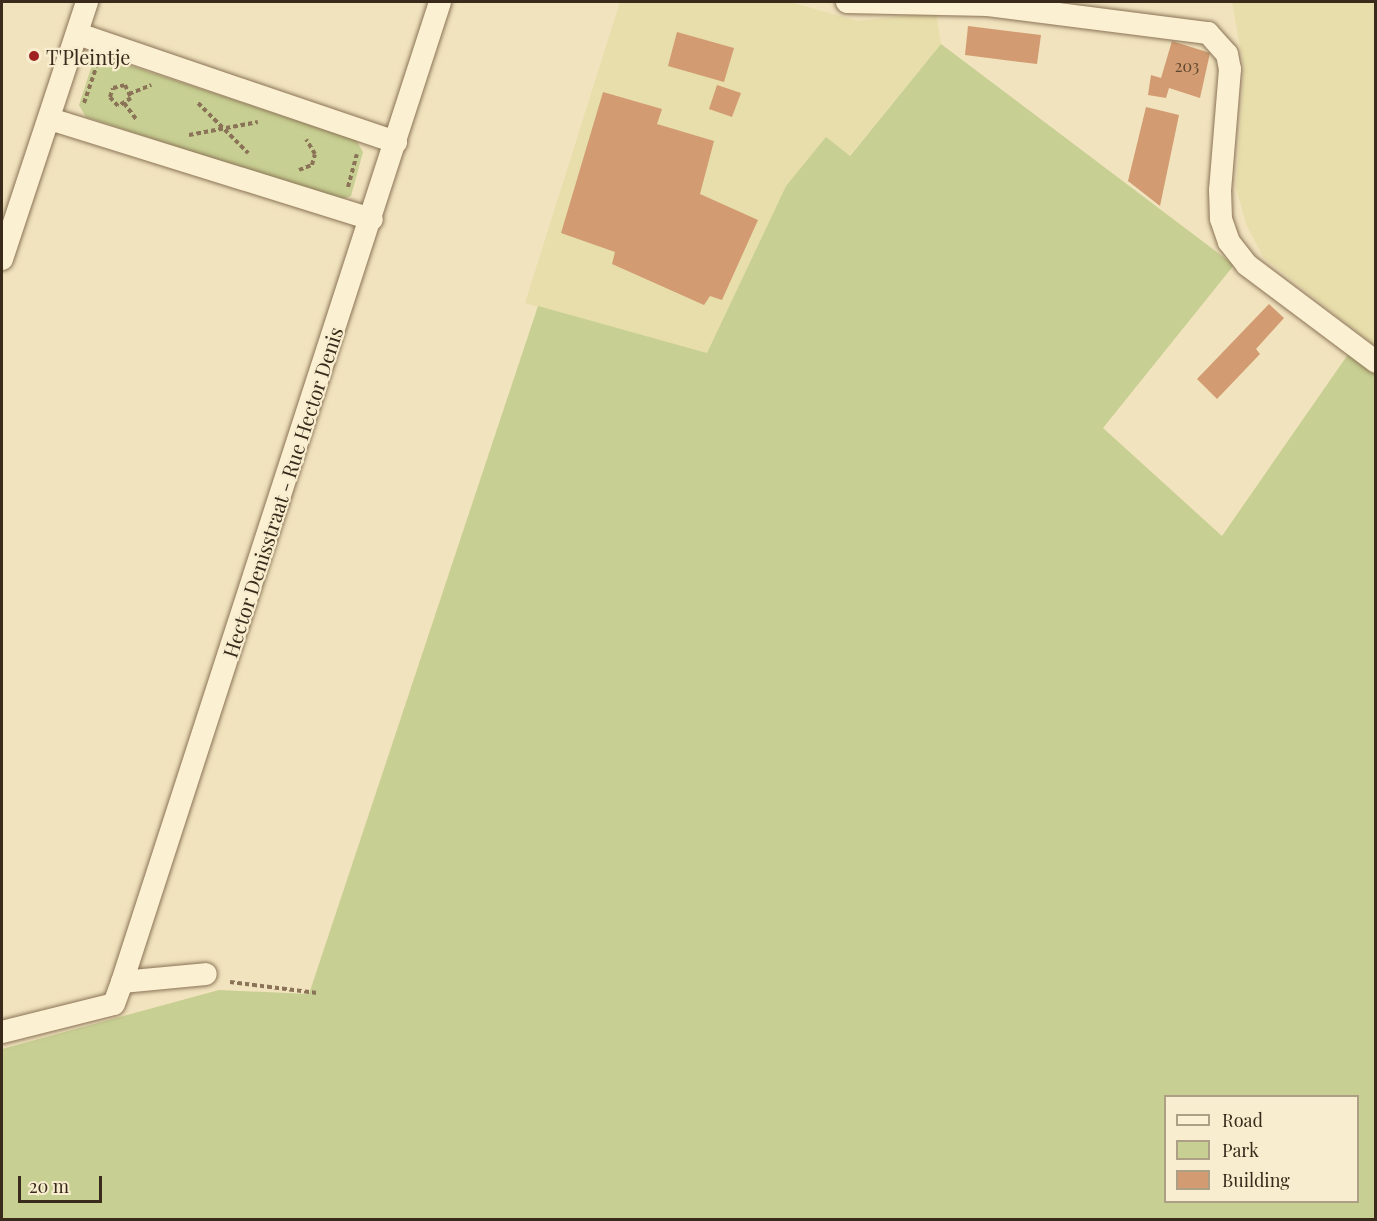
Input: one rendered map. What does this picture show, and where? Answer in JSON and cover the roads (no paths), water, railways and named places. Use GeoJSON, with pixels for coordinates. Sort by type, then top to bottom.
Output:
{"type":"FeatureCollection","features":[{"type":"Feature","properties":{"kind":"street"},"geometry":{"type":"LineString","coordinates":[[2,259],[87,2]]}},
{"type":"Feature","properties":{"kind":"street","name":"Hector Denisstraat - Rue Hector Denis"},"geometry":{"type":"LineString","coordinates":[[2,1032],[114,1004],[372,219],[440,2]]}},
{"type":"Feature","properties":{"kind":"street"},"geometry":{"type":"LineString","coordinates":[[847,2],[988,5],[1208,33],[1227,54],[1230,69],[1220,190],[1221,219],[1229,242],[1247,266],[1376,362]]}},
{"type":"Feature","properties":{"kind":"street"},"geometry":{"type":"LineString","coordinates":[[78,34],[396,142]]}},
{"type":"Feature","properties":{"kind":"street"},"geometry":{"type":"LineString","coordinates":[[50,119],[372,219]]}},
{"type":"Feature","properties":{"kind":"street"},"geometry":{"type":"LineString","coordinates":[[122,982],[206,974]]}},
{"type":"Feature","properties":{"kind":"place","name":"T'Pleintje"},"geometry":{"type":"Point","coordinates":[34,56]}}]}
